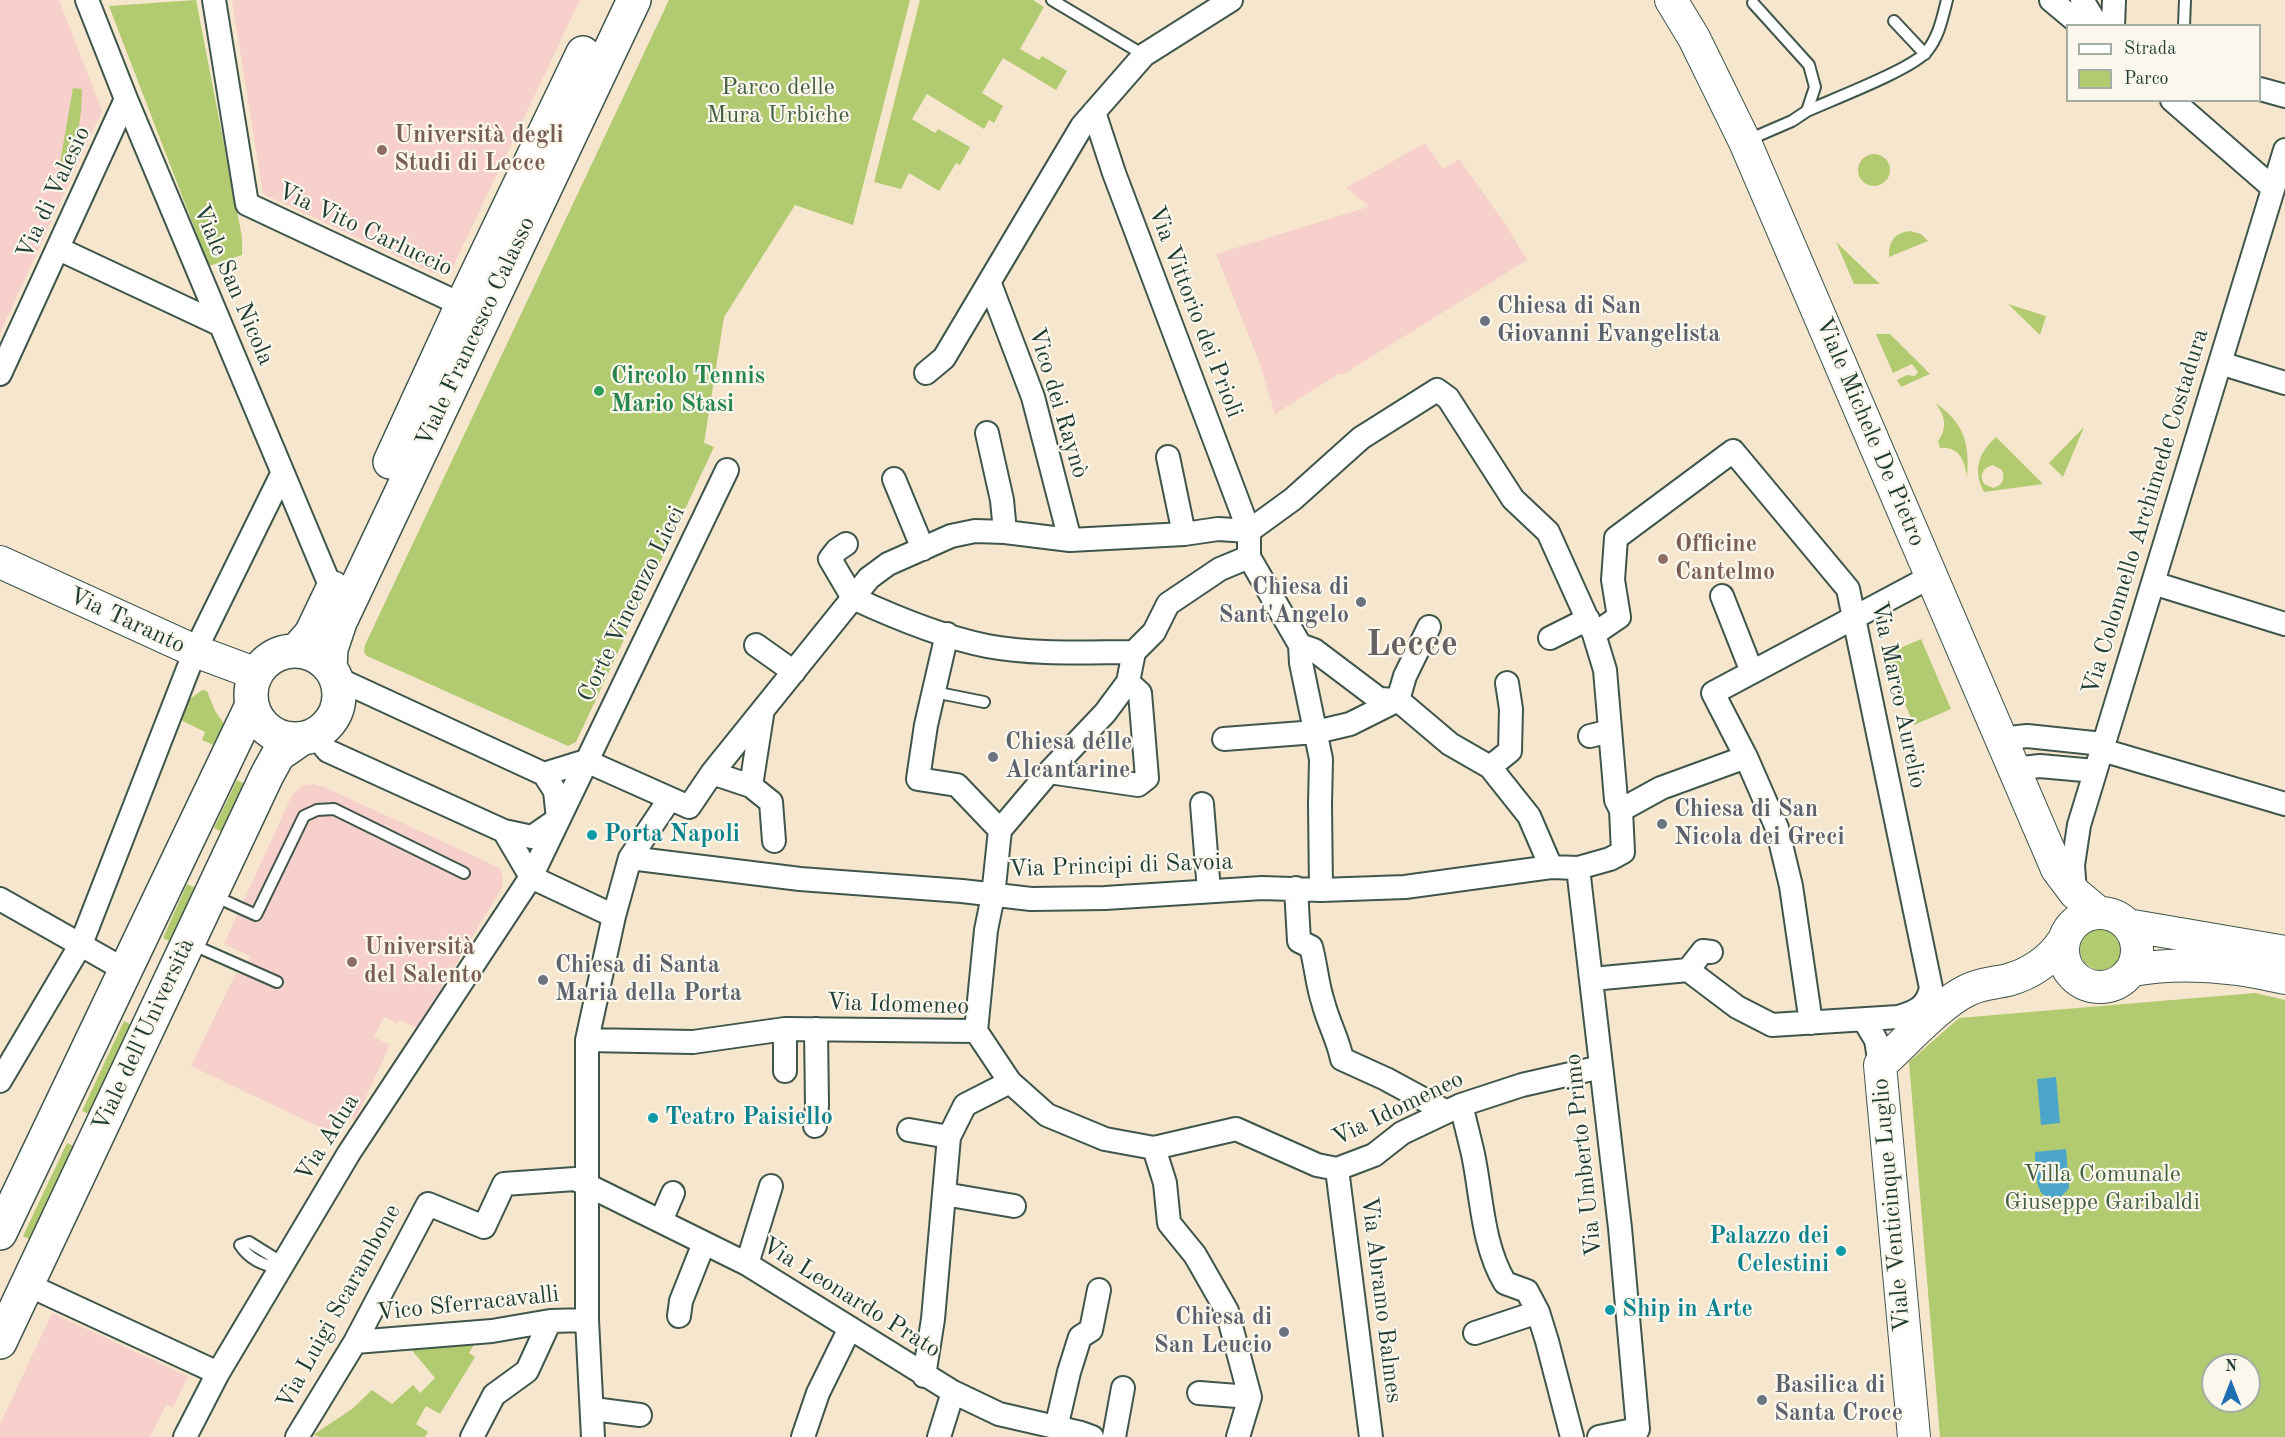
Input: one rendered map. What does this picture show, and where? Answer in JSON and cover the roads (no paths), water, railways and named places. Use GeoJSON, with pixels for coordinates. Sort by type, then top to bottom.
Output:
{"type":"FeatureCollection","features":[{"type":"Feature","properties":{"kind":"main road","name":"Viale Francesco Calasso"},"geometry":{"type":"LineString","coordinates":[[333,673],[331,649],[340,622],[609,0]]}},
{"type":"Feature","properties":{"kind":"main road","name":"Viale Francesco Calasso"},"geometry":{"type":"LineString","coordinates":[[296,651],[311,634],[633,0]]}},
{"type":"Feature","properties":{"kind":"main road"},"geometry":{"type":"LineString","coordinates":[[296,651],[310,654],[333,673],[339,688],[339,702],[336,712],[323,729],[308,737],[287,739],[270,732],[259,721],[254,689],[269,660],[283,653],[296,651]]}},
{"type":"Feature","properties":{"kind":"main road","name":"Viale dell'Università"},"geometry":{"type":"LineString","coordinates":[[0,1233],[125,970],[254,689]]}},
{"type":"Feature","properties":{"kind":"main road","name":"Viale dell'Università"},"geometry":{"type":"LineString","coordinates":[[0,1342],[267,775],[278,755],[308,737]]}},
{"type":"Feature","properties":{"kind":"street","name":"Viale San Nicola"},"geometry":{"type":"LineString","coordinates":[[87,0],[219,324],[332,590]]}},
{"type":"Feature","properties":{"kind":"street","name":"Via Vito Carluccio"},"geometry":{"type":"LineString","coordinates":[[214,0],[247,204],[474,310]]}},
{"type":"Feature","properties":{"kind":"street","name":"Viale Michele De Pietro"},"geometry":{"type":"LineString","coordinates":[[1671,0],[1694,38],[1745,142],[2014,769],[2064,909],[2119,918],[2127,925]]}},
{"type":"Feature","properties":{"kind":"street"},"geometry":{"type":"LineString","coordinates":[[2051,0],[2080,24]]}},
{"type":"Feature","properties":{"kind":"street"},"geometry":{"type":"LineString","coordinates":[[2082,0],[2097,24]]}},
{"type":"Feature","properties":{"kind":"street"},"geometry":{"type":"LineString","coordinates":[[2114,0],[2114,24]]}},
{"type":"Feature","properties":{"kind":"street"},"geometry":{"type":"LineString","coordinates":[[926,374],[944,358],[1082,126],[1144,55],[1228,3]]}},
{"type":"Feature","properties":{"kind":"street"},"geometry":{"type":"LineString","coordinates":[[2261,90],[2285,96]]}},
{"type":"Feature","properties":{"kind":"street","name":"Via di Valesio"},"geometry":{"type":"LineString","coordinates":[[0,374],[126,99]]}},
{"type":"Feature","properties":{"kind":"street"},"geometry":{"type":"LineString","coordinates":[[2174,102],[2273,188]]}},
{"type":"Feature","properties":{"kind":"street","name":"Via Vittorio dei Prioli"},"geometry":{"type":"LineString","coordinates":[[1094,112],[1113,173],[1249,531]]}},
{"type":"Feature","properties":{"kind":"street","name":"Via Colonnello Archimede Costadura"},"geometry":{"type":"LineString","coordinates":[[2064,909],[2079,825],[2285,150]]}},
{"type":"Feature","properties":{"kind":"street"},"geometry":{"type":"LineString","coordinates":[[58,249],[219,324]]}},
{"type":"Feature","properties":{"kind":"street","name":"Vico dei Raynò"},"geometry":{"type":"LineString","coordinates":[[990,284],[1033,397],[1070,540]]}},
{"type":"Feature","properties":{"kind":"street"},"geometry":{"type":"LineString","coordinates":[[2220,363],[2285,383]]}},
{"type":"Feature","properties":{"kind":"street"},"geometry":{"type":"LineString","coordinates":[[544,774],[586,761],[689,807],[712,773],[869,578],[888,564],[951,536],[975,531],[1005,532],[1070,540],[1184,534],[1218,529],[1249,531],[1293,499],[1361,438],[1437,390],[1448,398],[1513,500],[1548,532],[1591,626],[1605,670],[1600,734],[1618,805],[1746,757]]}},
{"type":"Feature","properties":{"kind":"street"},"geometry":{"type":"LineString","coordinates":[[987,433],[1002,500],[1005,532]]}},
{"type":"Feature","properties":{"kind":"street","name":"Via Marco Aurelio"},"geometry":{"type":"LineString","coordinates":[[1591,626],[1619,617],[1613,580],[1616,538],[1733,451],[1848,590],[1927,966],[1957,991]]}},
{"type":"Feature","properties":{"kind":"street"},"geometry":{"type":"LineString","coordinates":[[1168,457],[1184,534]]}},
{"type":"Feature","properties":{"kind":"street","name":"Corte Vincenzo Licci"},"geometry":{"type":"LineString","coordinates":[[558,819],[727,470]]}},
{"type":"Feature","properties":{"kind":"street"},"geometry":{"type":"LineString","coordinates":[[0,1081],[81,944],[195,651],[282,474]]}},
{"type":"Feature","properties":{"kind":"street"},"geometry":{"type":"LineString","coordinates":[[894,479],[923,549]]}},
{"type":"Feature","properties":{"kind":"street"},"geometry":{"type":"LineString","coordinates":[[1249,531],[1249,557],[1300,645],[1301,663],[1322,759],[1321,890]]}},
{"type":"Feature","properties":{"kind":"street"},"geometry":{"type":"LineString","coordinates":[[846,544],[830,559],[853,598],[893,616],[988,646],[1086,652],[1134,652]]}},
{"type":"Feature","properties":{"kind":"street"},"geometry":{"type":"LineString","coordinates":[[976,1031],[986,930],[993,896],[1000,830],[1049,772],[1105,713],[1128,682],[1134,652],[1154,632],[1168,604],[1220,569],[1249,557]]}},
{"type":"Feature","properties":{"kind":"street","name":"Via Taranto"},"geometry":{"type":"LineString","coordinates":[[0,562],[195,651],[254,689]]}},
{"type":"Feature","properties":{"kind":"street"},"geometry":{"type":"LineString","coordinates":[[1811,1023],[1791,886],[1777,828],[1746,757],[1713,693],[1932,576]]}},
{"type":"Feature","properties":{"kind":"street"},"geometry":{"type":"LineString","coordinates":[[2153,583],[2285,624]]}},
{"type":"Feature","properties":{"kind":"street"},"geometry":{"type":"LineString","coordinates":[[1722,596],[1752,672]]}},
{"type":"Feature","properties":{"kind":"street"},"geometry":{"type":"LineString","coordinates":[[1550,638],[1591,626]]}},
{"type":"Feature","properties":{"kind":"street"},"geometry":{"type":"LineString","coordinates":[[1224,739],[1316,732],[1350,724],[1398,700],[1406,676],[1429,627]]}},
{"type":"Feature","properties":{"kind":"street"},"geometry":{"type":"LineString","coordinates":[[947,634],[926,725],[918,779],[957,785],[1000,830]]}},
{"type":"Feature","properties":{"kind":"street"},"geometry":{"type":"LineString","coordinates":[[756,645],[794,672]]}},
{"type":"Feature","properties":{"kind":"street"},"geometry":{"type":"LineString","coordinates":[[1300,645],[1314,650],[1379,699],[1398,700],[1450,744],[1490,767],[1529,816],[1551,867]]}},
{"type":"Feature","properties":{"kind":"street"},"geometry":{"type":"LineString","coordinates":[[308,737],[328,751],[504,831],[532,837],[558,819],[555,791],[544,774],[333,673]]}},
{"type":"Feature","properties":{"kind":"street"},"geometry":{"type":"LineString","coordinates":[[1049,772],[1138,785],[1147,778],[1140,693],[1128,682]]}},
{"type":"Feature","properties":{"kind":"street"},"geometry":{"type":"LineString","coordinates":[[1490,767],[1510,751],[1511,709],[1507,683]]}},
{"type":"Feature","properties":{"kind":"street"},"geometry":{"type":"LineString","coordinates":[[750,786],[762,713]]}},
{"type":"Feature","properties":{"kind":"street"},"geometry":{"type":"LineString","coordinates":[[2001,739],[2027,736],[2285,804]]}},
{"type":"Feature","properties":{"kind":"street"},"geometry":{"type":"LineString","coordinates":[[2014,769],[2100,755]]}},
{"type":"Feature","properties":{"kind":"street"},"geometry":{"type":"LineString","coordinates":[[712,773],[750,786],[771,802],[774,841]]}},
{"type":"Feature","properties":{"kind":"street"},"geometry":{"type":"LineString","coordinates":[[593,1437],[587,1320],[587,1040],[614,916],[630,858],[669,800]]}},
{"type":"Feature","properties":{"kind":"street"},"geometry":{"type":"LineString","coordinates":[[1202,804],[1209,891]]}},
{"type":"Feature","properties":{"kind":"street","name":"Via Principi di Savoia"},"geometry":{"type":"LineString","coordinates":[[630,858],[800,879],[962,891],[1030,899],[1296,888],[1321,890],[1405,887],[1551,867],[1578,868],[1610,859],[1623,852],[1618,805]]}},
{"type":"Feature","properties":{"kind":"street","name":"Via Adua"},"geometry":{"type":"LineString","coordinates":[[185,1437],[218,1374],[349,1153],[531,877],[558,819]]}},
{"type":"Feature","properties":{"kind":"street"},"geometry":{"type":"LineString","coordinates":[[504,831],[531,877],[614,916]]}},
{"type":"Feature","properties":{"kind":"street","name":"Via Umberto Primo"},"geometry":{"type":"LineString","coordinates":[[1578,868],[1620,1228],[1640,1434]]}},
{"type":"Feature","properties":{"kind":"street"},"geometry":{"type":"LineString","coordinates":[[1296,888],[1299,941],[1311,947],[1322,1000],[1338,1039],[1342,1059],[1453,1108],[1473,1154],[1487,1241],[1495,1267],[1505,1283],[1527,1291],[1538,1312],[1572,1437]]}},
{"type":"Feature","properties":{"kind":"street"},"geometry":{"type":"LineString","coordinates":[[0,899],[125,970]]}},
{"type":"Feature","properties":{"kind":"street"},"geometry":{"type":"LineString","coordinates":[[2064,909],[2062,952],[2065,964],[2071,974],[2090,986],[2115,985],[2125,979],[2132,970],[2137,947],[2134,935],[2127,925]]}},
{"type":"Feature","properties":{"kind":"street","name":"Viale Venticinque Luglio"},"geometry":{"type":"LineString","coordinates":[[1914,1437],[1880,1065],[1957,991],[2027,954],[2064,909]]}},
{"type":"Feature","properties":{"kind":"street"},"geometry":{"type":"LineString","coordinates":[[2127,925],[2285,952]]}},
{"type":"Feature","properties":{"kind":"street"},"geometry":{"type":"LineString","coordinates":[[1688,970],[1703,951],[1711,952]]}},
{"type":"Feature","properties":{"kind":"street"},"geometry":{"type":"LineString","coordinates":[[2132,970],[2156,966],[2208,965],[2285,978]]}},
{"type":"Feature","properties":{"kind":"street"},"geometry":{"type":"LineString","coordinates":[[1927,966],[1957,991]]}},
{"type":"Feature","properties":{"kind":"street"},"geometry":{"type":"LineString","coordinates":[[1592,979],[1688,970],[1737,1007],[1772,1025],[1898,1017],[1917,1011],[1928,1001],[1957,991]]}},
{"type":"Feature","properties":{"kind":"street"},"geometry":{"type":"LineString","coordinates":[[1864,1020],[1876,1040],[1880,1065]]}},
{"type":"Feature","properties":{"kind":"street"},"geometry":{"type":"LineString","coordinates":[[785,1029],[785,1071]]}},
{"type":"Feature","properties":{"kind":"street","name":"Via Idomeneo"},"geometry":{"type":"LineString","coordinates":[[587,1040],[693,1042],[785,1029],[976,1031],[1010,1082],[1047,1115],[1105,1139],[1154,1148],[1236,1129],[1317,1165],[1337,1169],[1374,1155],[1402,1133],[1453,1108],[1522,1085],[1601,1067]]}},
{"type":"Feature","properties":{"kind":"street"},"geometry":{"type":"LineString","coordinates":[[815,1126],[816,1029]]}},
{"type":"Feature","properties":{"kind":"street"},"geometry":{"type":"LineString","coordinates":[[924,1376],[933,1319],[949,1137],[965,1105],[1010,1082]]}},
{"type":"Feature","properties":{"kind":"street"},"geometry":{"type":"LineString","coordinates":[[909,1130],[949,1137]]}},
{"type":"Feature","properties":{"kind":"street"},"geometry":{"type":"LineString","coordinates":[[1154,1148],[1165,1184],[1169,1223],[1195,1255],[1227,1311],[1250,1397],[1238,1437]]}},
{"type":"Feature","properties":{"kind":"street","name":"Via Abramo Balmes"},"geometry":{"type":"LineString","coordinates":[[1337,1169],[1371,1437]]}},
{"type":"Feature","properties":{"kind":"street","name":"Via Leonardo Prato"},"geometry":{"type":"LineString","coordinates":[[542,1180],[575,1179],[747,1264],[924,1376],[999,1414],[1092,1437]]}},
{"type":"Feature","properties":{"kind":"street","name":"Via Luigi Scarambone"},"geometry":{"type":"LineString","coordinates":[[297,1437],[355,1342],[428,1204],[484,1227],[504,1184],[542,1180]]}},
{"type":"Feature","properties":{"kind":"street"},"geometry":{"type":"LineString","coordinates":[[747,1264],[771,1186]]}},
{"type":"Feature","properties":{"kind":"street"},"geometry":{"type":"LineString","coordinates":[[661,1221],[674,1193]]}},
{"type":"Feature","properties":{"kind":"street"},"geometry":{"type":"LineString","coordinates":[[944,1194],[1014,1206]]}},
{"type":"Feature","properties":{"kind":"street"},"geometry":{"type":"LineString","coordinates":[[680,1316],[681,1301],[704,1243]]}},
{"type":"Feature","properties":{"kind":"street"},"geometry":{"type":"LineString","coordinates":[[27,1284],[218,1374]]}},
{"type":"Feature","properties":{"kind":"street"},"geometry":{"type":"LineString","coordinates":[[1056,1428],[1080,1337],[1091,1330],[1099,1290]]}},
{"type":"Feature","properties":{"kind":"street"},"geometry":{"type":"LineString","coordinates":[[1475,1333],[1538,1312]]}},
{"type":"Feature","properties":{"kind":"street","name":"Vico Sferracavalli"},"geometry":{"type":"LineString","coordinates":[[355,1342],[492,1331],[550,1321],[587,1320]]}},
{"type":"Feature","properties":{"kind":"street"},"geometry":{"type":"LineString","coordinates":[[472,1437],[494,1395],[527,1371],[550,1321]]}},
{"type":"Feature","properties":{"kind":"street"},"geometry":{"type":"LineString","coordinates":[[803,1437],[818,1393],[850,1328]]}},
{"type":"Feature","properties":{"kind":"street"},"geometry":{"type":"LineString","coordinates":[[1114,1437],[1124,1388]]}},
{"type":"Feature","properties":{"kind":"street"},"geometry":{"type":"LineString","coordinates":[[939,1437],[953,1392]]}},
{"type":"Feature","properties":{"kind":"street"},"geometry":{"type":"LineString","coordinates":[[1199,1393],[1250,1397]]}},
{"type":"Feature","properties":{"kind":"street"},"geometry":{"type":"LineString","coordinates":[[593,1408],[640,1415]]}},
{"type":"Feature","properties":{"kind":"street"},"geometry":{"type":"LineString","coordinates":[[1599,1437],[1640,1434]]}},
{"type":"Feature","properties":{"kind":"lane"},"geometry":{"type":"LineString","coordinates":[[1052,0],[1144,55]]}},
{"type":"Feature","properties":{"kind":"lane"},"geometry":{"type":"LineString","coordinates":[[1745,142],[1792,122],[1807,111],[1892,73],[1925,54],[1939,33],[1947,0]]}},
{"type":"Feature","properties":{"kind":"lane"},"geometry":{"type":"LineString","coordinates":[[2184,24],[2185,0]]}},
{"type":"Feature","properties":{"kind":"lane"},"geometry":{"type":"LineString","coordinates":[[1753,3],[1809,65],[1815,87],[1807,111]]}},
{"type":"Feature","properties":{"kind":"lane"},"geometry":{"type":"LineString","coordinates":[[1894,21],[1925,54]]}},
{"type":"Feature","properties":{"kind":"lane"},"geometry":{"type":"LineString","coordinates":[[934,692],[984,702]]}},
{"type":"Feature","properties":{"kind":"lane"},"geometry":{"type":"LineString","coordinates":[[211,894],[256,915],[304,816],[317,810],[334,809],[464,873]]}},
{"type":"Feature","properties":{"kind":"lane"},"geometry":{"type":"LineString","coordinates":[[188,942],[277,982]]}},
{"type":"Feature","properties":{"kind":"water"},"geometry":{"type":"Polygon","coordinates":[[[2056,1077],[2060,1123],[2041,1125],[2037,1079],[2056,1077]]]}},
{"type":"Feature","properties":{"kind":"water"},"geometry":{"type":"Polygon","coordinates":[[[2066,1149],[2069,1188],[2061,1197],[2045,1196],[2036,1177],[2035,1152],[2066,1149]]]}},
{"type":"Feature","properties":{"kind":"place","name":"Università degli Studi di Lecce"},"geometry":{"type":"Point","coordinates":[382,150]}},
{"type":"Feature","properties":{"kind":"place","name":"Chiesa di San Giovanni Evangelista"},"geometry":{"type":"Point","coordinates":[1485,321]}},
{"type":"Feature","properties":{"kind":"place","name":"Circolo Tennis Mario Stasi"},"geometry":{"type":"Point","coordinates":[599,391]}},
{"type":"Feature","properties":{"kind":"place","name":"Officine Cantelmo"},"geometry":{"type":"Point","coordinates":[1663,559]}},
{"type":"Feature","properties":{"kind":"place","name":"Chiesa di Sant'Angelo"},"geometry":{"type":"Point","coordinates":[1361,602]}},
{"type":"Feature","properties":{"kind":"place","name":"Chiesa delle Alcantarine"},"geometry":{"type":"Point","coordinates":[993,757]}},
{"type":"Feature","properties":{"kind":"place","name":"Chiesa di San Nicola dei Greci"},"geometry":{"type":"Point","coordinates":[1662,824]}},
{"type":"Feature","properties":{"kind":"place","name":"Porta Napoli"},"geometry":{"type":"Point","coordinates":[592,835]}},
{"type":"Feature","properties":{"kind":"place","name":"Università del Salento"},"geometry":{"type":"Point","coordinates":[352,962]}},
{"type":"Feature","properties":{"kind":"place","name":"Chiesa di Santa Maria della Porta"},"geometry":{"type":"Point","coordinates":[543,980]}},
{"type":"Feature","properties":{"kind":"place","name":"Teatro Paisiello"},"geometry":{"type":"Point","coordinates":[653,1118]}},
{"type":"Feature","properties":{"kind":"place","name":"Palazzo dei Celestini"},"geometry":{"type":"Point","coordinates":[1841,1251]}},
{"type":"Feature","properties":{"kind":"place","name":"Ship in Arte"},"geometry":{"type":"Point","coordinates":[1610,1310]}},
{"type":"Feature","properties":{"kind":"place","name":"Chiesa di San Leucio"},"geometry":{"type":"Point","coordinates":[1284,1332]}},
{"type":"Feature","properties":{"kind":"place","name":"Basilica di Santa Croce"},"geometry":{"type":"Point","coordinates":[1762,1400]}},
{"type":"Feature","properties":{"kind":"district","name":"Lecce"},"geometry":{"type":"Point","coordinates":[1412,646]}},
{"type":"Feature","properties":{"kind":"park label","name":"Parco delle Mura Urbiche"},"geometry":{"type":"Point","coordinates":[778,102]}},
{"type":"Feature","properties":{"kind":"park label","name":"Villa Comunale Giuseppe Garibaldi"},"geometry":{"type":"Point","coordinates":[2102,1189]}}]}
